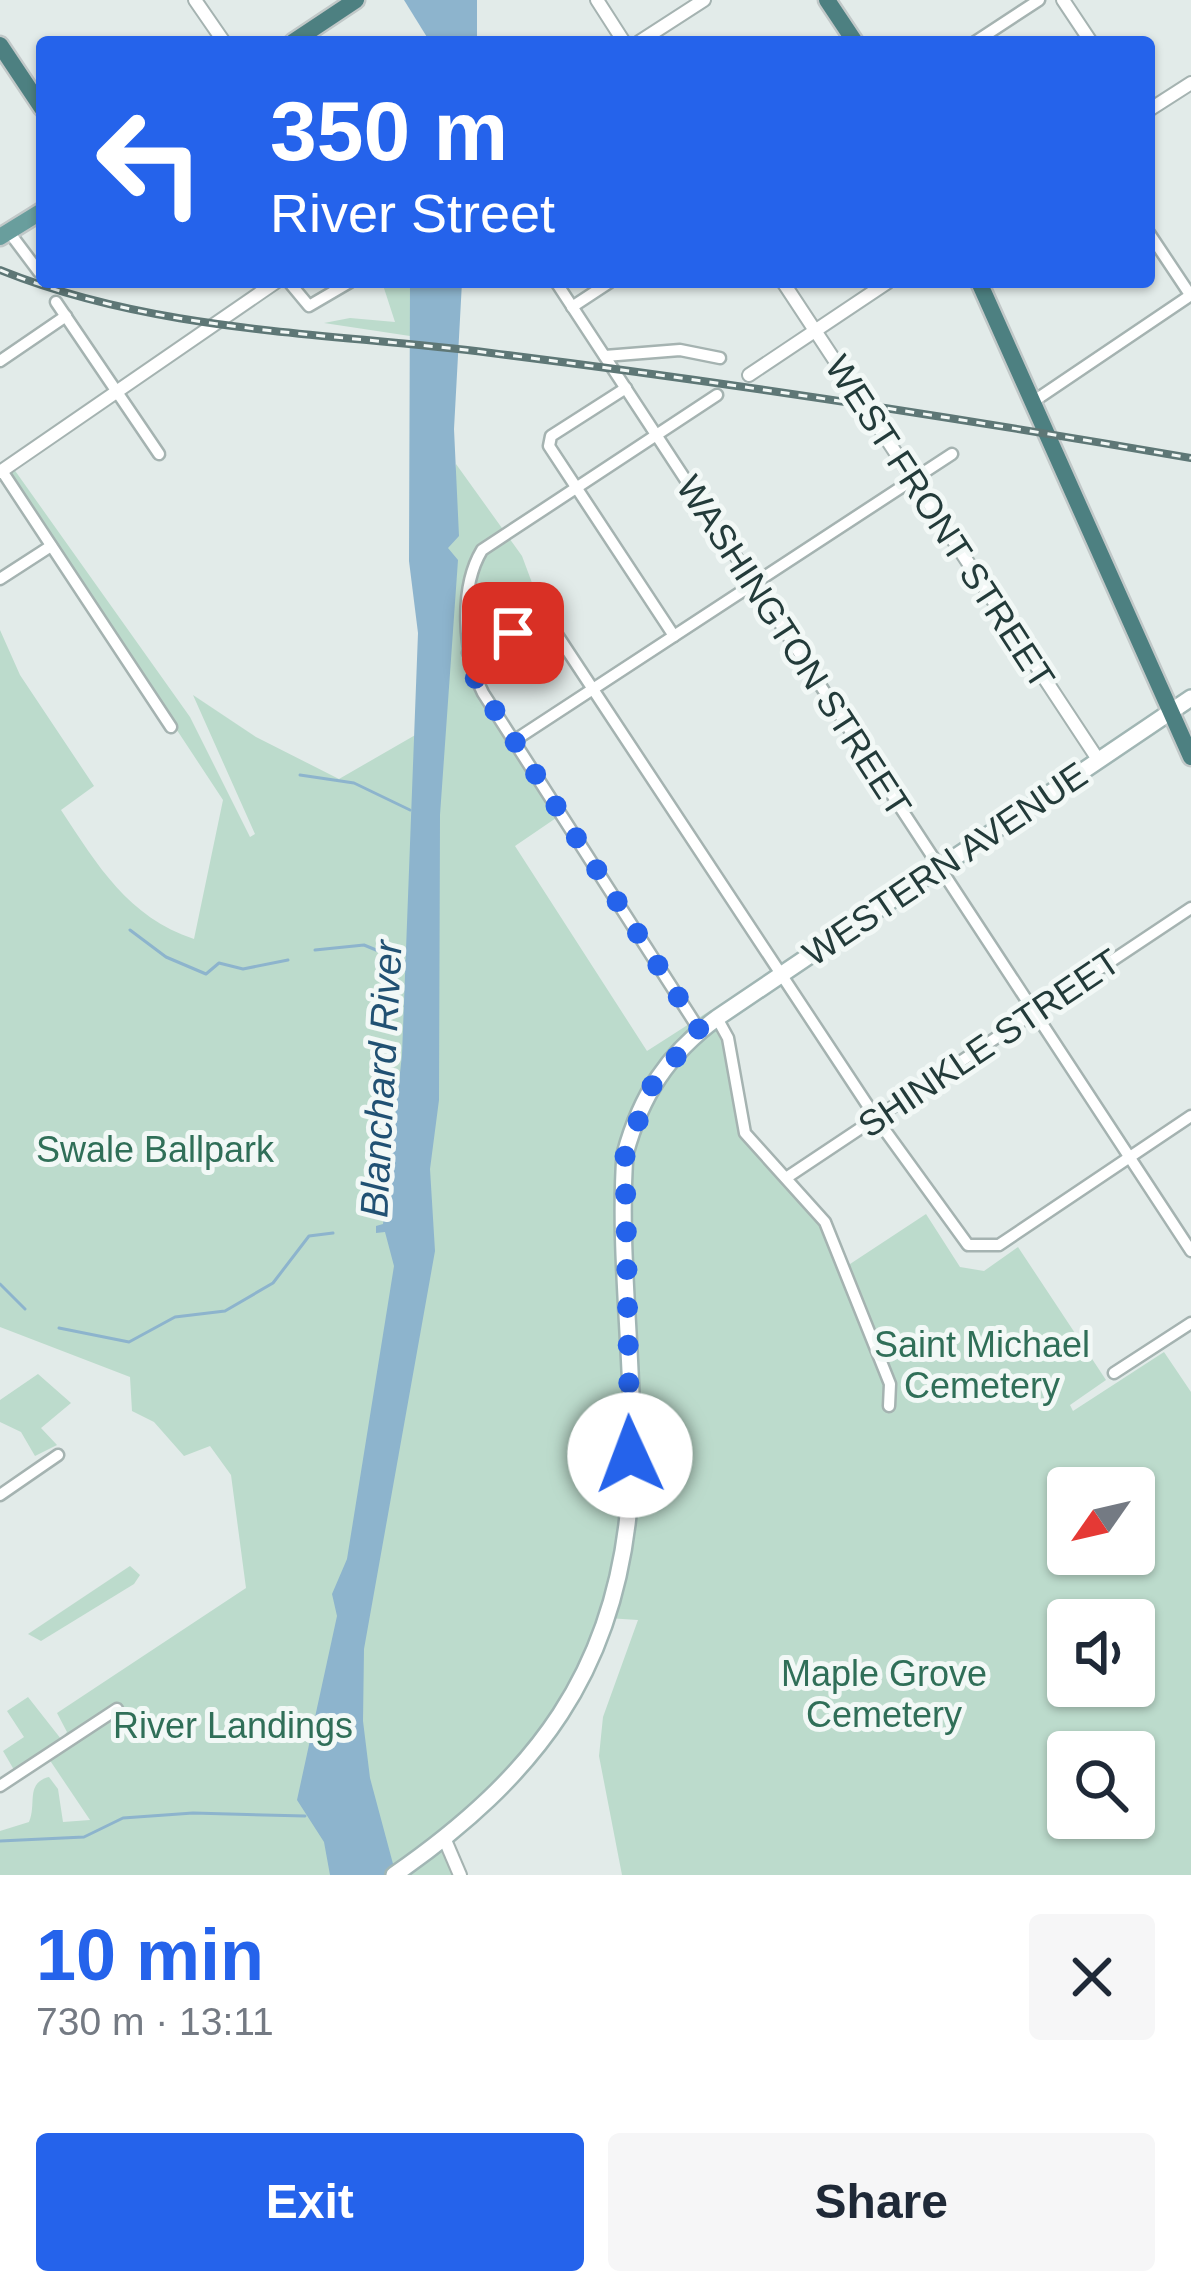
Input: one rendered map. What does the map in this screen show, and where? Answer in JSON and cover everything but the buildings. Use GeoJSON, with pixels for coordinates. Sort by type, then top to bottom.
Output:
{"type":"FeatureCollection","features":[{"type":"Feature","properties":{"kind":"highway"},"geometry":{"type":"LineString","coordinates":[[301,36],[356,0]]}},
{"type":"Feature","properties":{"kind":"highway"},"geometry":{"type":"LineString","coordinates":[[827,0],[851,36]]}},
{"type":"Feature","properties":{"kind":"highway"},"geometry":{"type":"LineString","coordinates":[[0,46],[36,99]]}},
{"type":"Feature","properties":{"kind":"highway"},"geometry":{"type":"LineString","coordinates":[[982,288],[1191,757]]}},
{"type":"Feature","properties":{"kind":"main road"},"geometry":{"type":"LineString","coordinates":[[4,235],[36,215]]}},
{"type":"Feature","properties":{"kind":"main road","name":"WESTERN AVENUE"},"geometry":{"type":"LineString","coordinates":[[401,1870],[491,1802],[538,1749],[579,1683],[606,1618],[630,1493],[625,1154],[654,1081],[717,1018],[1191,698]]}},
{"type":"Feature","properties":{"kind":"street"},"geometry":{"type":"LineString","coordinates":[[195,0],[220,36]]}},
{"type":"Feature","properties":{"kind":"street"},"geometry":{"type":"LineString","coordinates":[[597,0],[620,36]]}},
{"type":"Feature","properties":{"kind":"street"},"geometry":{"type":"LineString","coordinates":[[648,36],[704,0]]}},
{"type":"Feature","properties":{"kind":"street"},"geometry":{"type":"LineString","coordinates":[[984,36],[1039,0]]}},
{"type":"Feature","properties":{"kind":"street"},"geometry":{"type":"LineString","coordinates":[[1063,0],[1087,36]]}},
{"type":"Feature","properties":{"kind":"street"},"geometry":{"type":"LineString","coordinates":[[1155,106],[1191,83]]}},
{"type":"Feature","properties":{"kind":"street"},"geometry":{"type":"LineString","coordinates":[[4,235],[36,269]]}},
{"type":"Feature","properties":{"kind":"street"},"geometry":{"type":"LineString","coordinates":[[1034,401],[1191,295],[1155,242]]}},
{"type":"Feature","properties":{"kind":"street"},"geometry":{"type":"LineString","coordinates":[[171,728],[1,471],[268,288]]}},
{"type":"Feature","properties":{"kind":"street"},"geometry":{"type":"LineString","coordinates":[[293,288],[306,305],[317,304],[341,288]]}},
{"type":"Feature","properties":{"kind":"street","name":"WASHINGTON STREET"},"geometry":{"type":"LineString","coordinates":[[560,288],[1191,1251]]}},
{"type":"Feature","properties":{"kind":"street"},"geometry":{"type":"LineString","coordinates":[[572,307],[601,288]]}},
{"type":"Feature","properties":{"kind":"street","name":"WEST FRONT STREET"},"geometry":{"type":"LineString","coordinates":[[787,288],[1099,761]]}},
{"type":"Feature","properties":{"kind":"street"},"geometry":{"type":"LineString","coordinates":[[749,375],[879,288]]}},
{"type":"Feature","properties":{"kind":"street"},"geometry":{"type":"LineString","coordinates":[[56,302],[159,454]]}},
{"type":"Feature","properties":{"kind":"street"},"geometry":{"type":"LineString","coordinates":[[0,361],[66,316]]}},
{"type":"Feature","properties":{"kind":"street"},"geometry":{"type":"LineString","coordinates":[[605,356],[680,350],[720,358]]}},
{"type":"Feature","properties":{"kind":"street"},"geometry":{"type":"LineString","coordinates":[[626,388],[551,436],[550,446],[674,636]]}},
{"type":"Feature","properties":{"kind":"street"},"geometry":{"type":"LineString","coordinates":[[700,1031],[512,742],[476,681],[468,653],[471,581],[478,556],[488,545],[717,394]]}},
{"type":"Feature","properties":{"kind":"street"},"geometry":{"type":"LineString","coordinates":[[512,742],[952,454]]}},
{"type":"Feature","properties":{"kind":"street"},"geometry":{"type":"LineString","coordinates":[[0,579],[50,546]]}},
{"type":"Feature","properties":{"kind":"street"},"geometry":{"type":"LineString","coordinates":[[468,653],[482,651],[544,615],[958,1236],[980,1249],[999,1245],[1191,1116]]}},
{"type":"Feature","properties":{"kind":"street","name":"SHINKLE STREET"},"geometry":{"type":"LineString","coordinates":[[786,1178],[1191,908]]}},
{"type":"Feature","properties":{"kind":"street"},"geometry":{"type":"LineString","coordinates":[[717,1018],[728,1038],[745,1133],[818,1211],[847,1266],[890,1384],[889,1406]]}},
{"type":"Feature","properties":{"kind":"street"},"geometry":{"type":"LineString","coordinates":[[1114,1373],[1191,1323]]}},
{"type":"Feature","properties":{"kind":"street"},"geometry":{"type":"LineString","coordinates":[[0,1495],[58,1455]]}},
{"type":"Feature","properties":{"kind":"street"},"geometry":{"type":"LineString","coordinates":[[0,1786],[118,1709]]}},
{"type":"Feature","properties":{"kind":"street"},"geometry":{"type":"LineString","coordinates":[[445,1840],[460,1875]]}},
{"type":"Feature","properties":{"kind":"green space"},"geometry":{"type":"Polygon","coordinates":[[[384,288],[410,288],[410,336],[324,323],[350,318],[395,322],[384,288]]]}},
{"type":"Feature","properties":{"kind":"green space"},"geometry":{"type":"Polygon","coordinates":[[[456,464],[522,556],[544,615],[469,659],[559,816],[515,846],[647,1051],[711,1010],[726,1032],[743,1127],[805,1197],[847,1266],[926,1214],[960,1267],[984,1271],[1018,1247],[1106,1380],[1070,1405],[1073,1411],[1164,1352],[1191,1392],[1191,1875],[622,1875],[599,1756],[603,1717],[638,1620],[607,1618],[566,1706],[445,1840],[459,1875],[0,1875],[0,1831],[29,1822],[34,1789],[42,1780],[49,1777],[58,1789],[63,1822],[90,1820],[47,1756],[17,1775],[3,1751],[24,1737],[7,1711],[28,1697],[61,1739],[67,1732],[57,1713],[246,1588],[231,1475],[210,1446],[184,1456],[154,1422],[132,1411],[130,1377],[0,1327],[0,630],[20,675],[94,786],[61,810],[102,870],[133,903],[194,939],[223,800],[5,469],[11,465],[190,717],[250,837],[255,834],[193,695],[256,737],[339,779],[424,730],[456,464]]]}},
{"type":"Feature","properties":{"kind":"green space"},"geometry":{"type":"Polygon","coordinates":[[[38,1374],[71,1403],[41,1428],[57,1445],[35,1456],[21,1432],[0,1422],[0,1400],[38,1374]]]}},
{"type":"Feature","properties":{"kind":"green space"},"geometry":{"type":"Polygon","coordinates":[[[130,1566],[140,1575],[134,1584],[41,1641],[28,1634],[130,1566]]]}},
{"type":"Feature","properties":{"kind":"water"},"geometry":{"type":"Polygon","coordinates":[[[404,0],[477,0],[477,36],[426,36],[404,0]]]}},
{"type":"Feature","properties":{"kind":"water","name":"Blanchard River"},"geometry":{"type":"Polygon","coordinates":[[[410,288],[462,288],[454,429],[459,536],[448,548],[458,560],[440,815],[439,1100],[430,1169],[435,1251],[364,1649],[363,1721],[370,1778],[396,1875],[330,1875],[324,1842],[297,1800],[337,1616],[332,1594],[347,1559],[394,1266],[385,1232],[376,1233],[376,1226],[383,1224],[402,1055],[418,633],[409,561],[410,288]]]}},
{"type":"Feature","properties":{"kind":"waterway"},"geometry":{"type":"LineString","coordinates":[[300,775],[354,783],[410,810]]}},
{"type":"Feature","properties":{"kind":"waterway"},"geometry":{"type":"LineString","coordinates":[[130,930],[166,957],[206,974],[219,963],[243,969],[288,960]]}},
{"type":"Feature","properties":{"kind":"waterway"},"geometry":{"type":"LineString","coordinates":[[315,950],[364,945],[405,962]]}},
{"type":"Feature","properties":{"kind":"waterway"},"geometry":{"type":"LineString","coordinates":[[59,1328],[129,1342],[175,1317],[225,1311],[273,1283],[309,1236],[333,1233]]}},
{"type":"Feature","properties":{"kind":"waterway"},"geometry":{"type":"LineString","coordinates":[[0,1284],[25,1309]]}},
{"type":"Feature","properties":{"kind":"waterway"},"geometry":{"type":"LineString","coordinates":[[0,1841],[84,1837],[123,1818],[193,1813],[305,1816]]}},
{"type":"Feature","properties":{"kind":"railway"},"geometry":{"type":"LineString","coordinates":[[0,270],[36,283]]}},
{"type":"Feature","properties":{"kind":"railway"},"geometry":{"type":"LineString","coordinates":[[51,288],[181,318],[666,376],[1191,458]]}},
{"type":"Feature","properties":{"kind":"route"},"geometry":{"type":"LineString","coordinates":[[513,633],[482,651],[468,653],[476,681],[700,1031],[654,1081],[625,1154],[622,1199],[630,1455]]}},
{"type":"Feature","properties":{"kind":"park label","name":"Swale Ballpark"},"geometry":{"type":"Point","coordinates":[155,1149]}},
{"type":"Feature","properties":{"kind":"park label","name":"Saint Michael Cemetery"},"geometry":{"type":"Point","coordinates":[982,1364]}},
{"type":"Feature","properties":{"kind":"park label","name":"Maple Grove Cemetery"},"geometry":{"type":"Point","coordinates":[884,1694]}},
{"type":"Feature","properties":{"kind":"park label","name":"River Landings"},"geometry":{"type":"Point","coordinates":[233,1725]}}]}
